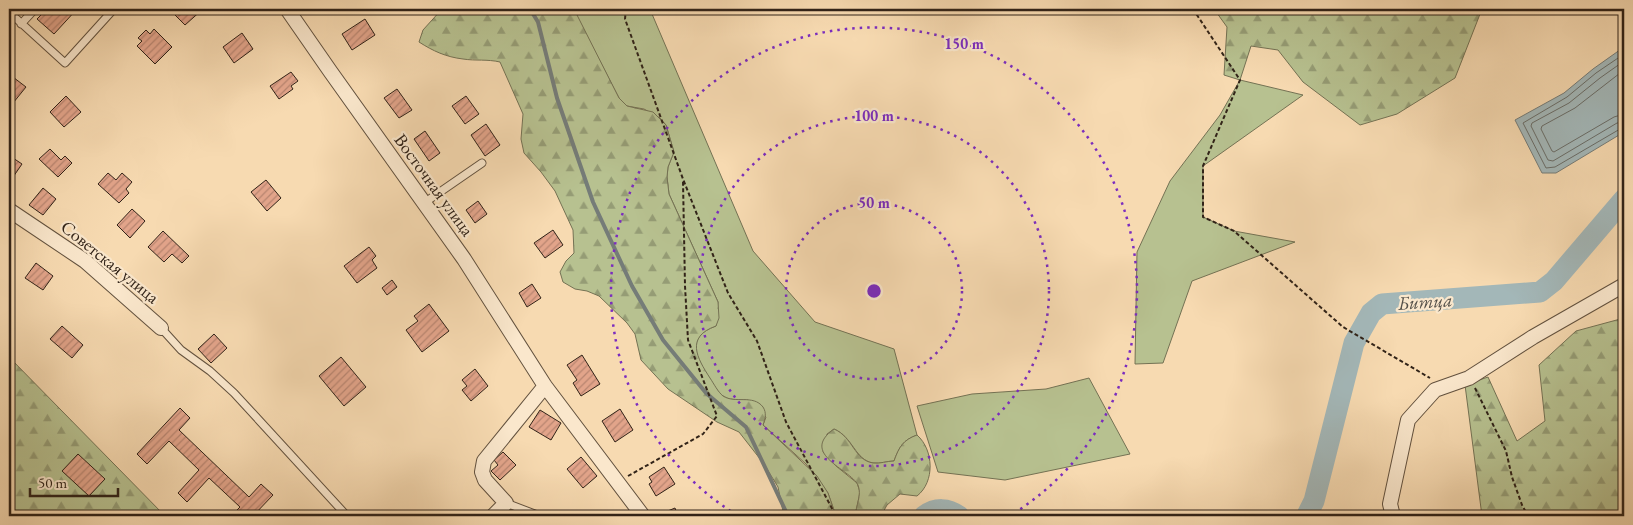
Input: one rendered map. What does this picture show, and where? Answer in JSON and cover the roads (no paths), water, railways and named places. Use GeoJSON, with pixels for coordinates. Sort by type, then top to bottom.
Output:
{"type":"FeatureCollection","features":[{"type":"Feature","properties":{"kind":"street","name":"Восточная улица"},"geometry":{"type":"LineString","coordinates":[[288,9],[464,259],[545,386],[643,516]]}},
{"type":"Feature","properties":{"kind":"street","name":"Советская улица"},"geometry":{"type":"LineString","coordinates":[[9,210],[85,261],[161,328]]}},
{"type":"Feature","properties":{"kind":"street"},"geometry":{"type":"LineString","coordinates":[[1393,516],[1390,504],[1408,420],[1435,390],[1469,378],[1533,337],[1624,285]]}},
{"type":"Feature","properties":{"kind":"street"},"geometry":{"type":"LineString","coordinates":[[493,516],[506,503],[485,480],[482,472],[484,461],[545,386]]}},
{"type":"Feature","properties":{"kind":"lane"},"geometry":{"type":"LineString","coordinates":[[21,24],[35,9]]}},
{"type":"Feature","properties":{"kind":"lane"},"geometry":{"type":"LineString","coordinates":[[9,12],[65,63],[113,10]]}},
{"type":"Feature","properties":{"kind":"lane"},"geometry":{"type":"LineString","coordinates":[[424,203],[482,163]]}},
{"type":"Feature","properties":{"kind":"lane"},"geometry":{"type":"LineString","coordinates":[[161,328],[181,350],[210,371],[234,393],[347,516]]}},
{"type":"Feature","properties":{"kind":"lane"},"geometry":{"type":"LineString","coordinates":[[506,503],[540,516]]}},
{"type":"Feature","properties":{"kind":"water"},"geometry":{"type":"Polygon","coordinates":[[[1624,47],[1624,132],[1556,173],[1542,173],[1515,120],[1564,93],[1624,47]]]}},
{"type":"Feature","properties":{"kind":"waterway"},"geometry":{"type":"LineString","coordinates":[[530,9],[538,22],[557,98],[593,202],[632,286],[663,340],[706,393],[746,427],[788,516]]}},
{"type":"Feature","properties":{"kind":"waterway","name":"Битца"},"geometry":{"type":"LineString","coordinates":[[1309,516],[1308,513],[1314,501],[1354,343],[1371,313],[1382,304],[1540,292],[1554,281],[1624,199]]}},
{"type":"Feature","properties":{"kind":"waterway","name":"Битца"},"geometry":{"type":"LineString","coordinates":[[924,516],[937,510],[951,511],[959,516]]}}]}
